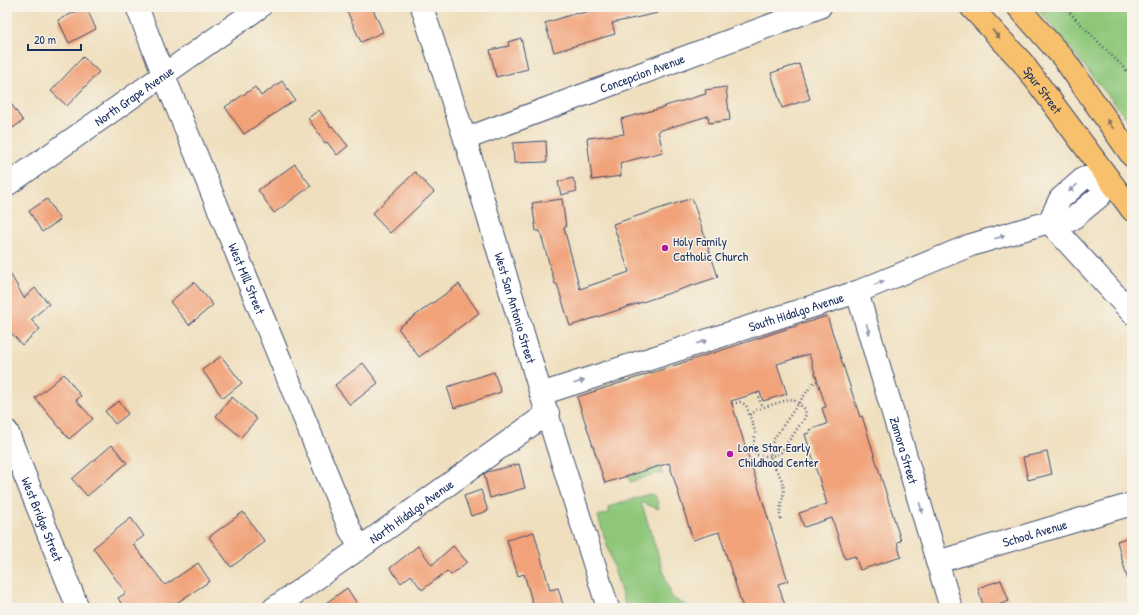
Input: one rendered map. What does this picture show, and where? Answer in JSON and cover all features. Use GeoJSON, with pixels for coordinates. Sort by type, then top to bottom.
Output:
{"type":"FeatureCollection","features":[{"type":"Feature","properties":{"kind":"main road","name":"Spur Street"},"geometry":{"type":"LineString","coordinates":[[971,7],[1022,62],[1132,210]]}},
{"type":"Feature","properties":{"kind":"main road"},"geometry":{"type":"LineString","coordinates":[[1018,7],[1064,59],[1132,156]]}},
{"type":"Feature","properties":{"kind":"main road","name":"South Hidalgo Avenue"},"geometry":{"type":"LineString","coordinates":[[1108,178],[1132,156]]}},
{"type":"Feature","properties":{"kind":"street","name":"West Mill Street"},"geometry":{"type":"LineString","coordinates":[[137,7],[350,530],[360,548]]}},
{"type":"Feature","properties":{"kind":"street","name":"North Grape Avenue"},"geometry":{"type":"LineString","coordinates":[[7,185],[260,7]]}},
{"type":"Feature","properties":{"kind":"street","name":"West San Antonio Street"},"geometry":{"type":"LineString","coordinates":[[422,7],[465,140],[608,608]]}},
{"type":"Feature","properties":{"kind":"street","name":"Concepcion Avenue"},"geometry":{"type":"LineString","coordinates":[[465,140],[820,7]]}},
{"type":"Feature","properties":{"kind":"street","name":"South Hidalgo Avenue"},"geometry":{"type":"LineString","coordinates":[[545,403],[857,292],[971,246],[1049,222],[1071,220],[1100,196],[1108,178]]}},
{"type":"Feature","properties":{"kind":"street"},"geometry":{"type":"LineString","coordinates":[[1049,222],[1132,313]]}},
{"type":"Feature","properties":{"kind":"street","name":"Zamora Street"},"geometry":{"type":"LineString","coordinates":[[857,292],[951,608]]}},
{"type":"Feature","properties":{"kind":"street","name":"North Hidalgo Avenue"},"geometry":{"type":"LineString","coordinates":[[274,608],[360,548],[545,403]]}},
{"type":"Feature","properties":{"kind":"street","name":"West Bridge Street"},"geometry":{"type":"LineString","coordinates":[[7,431],[78,608]]}},
{"type":"Feature","properties":{"kind":"street","name":"School Avenue"},"geometry":{"type":"LineString","coordinates":[[937,562],[1132,504]]}},
{"type":"Feature","properties":{"kind":"path"},"geometry":{"type":"LineString","coordinates":[[1064,7],[1132,75]]}},
{"type":"Feature","properties":{"kind":"path"},"geometry":{"type":"LineString","coordinates":[[781,519],[780,513],[784,497],[784,486],[772,463],[771,447],[773,440],[798,403],[814,382],[817,381]]}},
{"type":"Feature","properties":{"kind":"path"},"geometry":{"type":"LineString","coordinates":[[757,392],[762,408]]}},
{"type":"Feature","properties":{"kind":"path"},"geometry":{"type":"LineString","coordinates":[[732,404],[738,402],[744,403],[750,415],[756,435],[753,446],[754,451],[760,456],[771,456],[781,452],[806,414],[805,409],[798,403],[788,399],[755,410],[750,415]]}},
{"type":"Feature","properties":{"kind":"green space"},"geometry":{"type":"Polygon","coordinates":[[[1036,7],[1132,7],[1132,122],[1128,120],[1036,7]]]}},
{"type":"Feature","properties":{"kind":"green space"},"geometry":{"type":"Polygon","coordinates":[[[660,466],[662,474],[655,474],[630,482],[628,476],[660,466]]]}},
{"type":"Feature","properties":{"kind":"green space"},"geometry":{"type":"Polygon","coordinates":[[[649,494],[654,495],[659,508],[658,509],[641,502],[672,598],[691,608],[626,608],[598,516],[609,513],[608,507],[649,494]]]}},
{"type":"Feature","properties":{"kind":"building"},"geometry":{"type":"Polygon","coordinates":[[[86,7],[96,29],[69,43],[58,20],[86,7]]]}},
{"type":"Feature","properties":{"kind":"building"},"geometry":{"type":"Polygon","coordinates":[[[345,7],[372,7],[383,32],[361,42],[345,7]]]}},
{"type":"Feature","properties":{"kind":"building"},"geometry":{"type":"Polygon","coordinates":[[[606,7],[658,7],[658,13],[612,23],[615,34],[554,52],[545,23],[577,13],[606,7]]]}},
{"type":"Feature","properties":{"kind":"building"},"geometry":{"type":"Polygon","coordinates":[[[521,38],[528,69],[496,77],[490,50],[509,46],[508,42],[521,38]]]}},
{"type":"Feature","properties":{"kind":"building"},"geometry":{"type":"Polygon","coordinates":[[[83,57],[99,72],[67,106],[51,91],[83,57]]]}},
{"type":"Feature","properties":{"kind":"building"},"geometry":{"type":"Polygon","coordinates":[[[799,64],[810,99],[782,108],[771,73],[799,64]]]}},
{"type":"Feature","properties":{"kind":"building"},"geometry":{"type":"Polygon","coordinates":[[[282,81],[295,100],[244,134],[225,107],[255,87],[261,96],[282,81]]]}},
{"type":"Feature","properties":{"kind":"building"},"geometry":{"type":"Polygon","coordinates":[[[726,87],[730,120],[709,123],[708,116],[658,131],[663,152],[620,163],[621,176],[592,180],[587,138],[624,134],[621,119],[706,94],[705,90],[726,87]]]}},
{"type":"Feature","properties":{"kind":"building"},"geometry":{"type":"Polygon","coordinates":[[[7,98],[23,121],[7,132],[7,98]]]}},
{"type":"Feature","properties":{"kind":"building"},"geometry":{"type":"Polygon","coordinates":[[[319,110],[331,127],[332,126],[348,146],[337,155],[327,142],[325,143],[308,118],[319,110]]]}},
{"type":"Feature","properties":{"kind":"building"},"geometry":{"type":"Polygon","coordinates":[[[546,141],[547,162],[514,163],[513,143],[546,141]]]}},
{"type":"Feature","properties":{"kind":"building"},"geometry":{"type":"Polygon","coordinates":[[[295,164],[311,186],[274,213],[258,190],[295,164]]]}},
{"type":"Feature","properties":{"kind":"building"},"geometry":{"type":"Polygon","coordinates":[[[415,172],[434,192],[390,233],[372,214],[415,172]]]}},
{"type":"Feature","properties":{"kind":"building"},"geometry":{"type":"Polygon","coordinates":[[[573,178],[577,191],[561,195],[558,182],[573,178]]]}},
{"type":"Feature","properties":{"kind":"building","name":"Holy Family Catholic Church"},"geometry":{"type":"Polygon","coordinates":[[[692,198],[718,277],[570,326],[557,284],[555,284],[540,231],[536,231],[532,203],[562,199],[566,227],[564,228],[580,289],[629,272],[613,224],[692,198]]]}},
{"type":"Feature","properties":{"kind":"building"},"geometry":{"type":"Polygon","coordinates":[[[47,199],[60,220],[42,232],[29,211],[47,199]]]}},
{"type":"Feature","properties":{"kind":"building"},"geometry":{"type":"Polygon","coordinates":[[[7,268],[24,298],[35,288],[49,304],[31,320],[40,329],[22,345],[7,328],[7,268]]]}},
{"type":"Feature","properties":{"kind":"building"},"geometry":{"type":"Polygon","coordinates":[[[194,282],[213,305],[189,325],[170,302],[194,282]]]}},
{"type":"Feature","properties":{"kind":"building"},"geometry":{"type":"Polygon","coordinates":[[[459,284],[479,313],[419,357],[398,328],[459,284]]]}},
{"type":"Feature","properties":{"kind":"building"},"geometry":{"type":"Polygon","coordinates":[[[827,316],[860,417],[862,416],[901,541],[897,542],[901,557],[860,570],[855,556],[845,559],[832,518],[804,527],[799,513],[827,504],[805,434],[810,433],[809,430],[827,424],[822,408],[826,407],[809,354],[777,364],[787,394],[763,401],[760,392],[731,401],[788,581],[778,584],[786,608],[743,608],[719,532],[693,540],[669,463],[605,483],[577,397],[827,316]]]}},
{"type":"Feature","properties":{"kind":"building"},"geometry":{"type":"Polygon","coordinates":[[[221,356],[242,383],[223,398],[202,370],[221,356]]]}},
{"type":"Feature","properties":{"kind":"building"},"geometry":{"type":"Polygon","coordinates":[[[363,363],[378,383],[350,405],[335,385],[363,363]]]}},
{"type":"Feature","properties":{"kind":"building"},"geometry":{"type":"Polygon","coordinates":[[[494,372],[501,392],[454,408],[447,387],[494,372]]]}},
{"type":"Feature","properties":{"kind":"building"},"geometry":{"type":"Polygon","coordinates":[[[64,374],[81,396],[76,400],[93,419],[69,439],[35,398],[64,374]]]}},
{"type":"Feature","properties":{"kind":"building"},"geometry":{"type":"Polygon","coordinates":[[[232,397],[257,419],[241,437],[216,416],[232,397]]]}},
{"type":"Feature","properties":{"kind":"building"},"geometry":{"type":"Polygon","coordinates":[[[119,401],[128,414],[115,424],[105,411],[119,401]]]}},
{"type":"Feature","properties":{"kind":"building"},"geometry":{"type":"Polygon","coordinates":[[[112,445],[127,463],[87,496],[72,479],[112,445]]]}},
{"type":"Feature","properties":{"kind":"building"},"geometry":{"type":"Polygon","coordinates":[[[1047,452],[1052,474],[1028,480],[1023,457],[1047,452]]]}},
{"type":"Feature","properties":{"kind":"building"},"geometry":{"type":"Polygon","coordinates":[[[519,464],[525,488],[490,498],[484,474],[519,464]]]}},
{"type":"Feature","properties":{"kind":"building"},"geometry":{"type":"Polygon","coordinates":[[[481,490],[488,511],[471,516],[464,496],[481,490]]]}},
{"type":"Feature","properties":{"kind":"building"},"geometry":{"type":"Polygon","coordinates":[[[243,512],[265,542],[231,567],[209,537],[243,512]]]}},
{"type":"Feature","properties":{"kind":"building"},"geometry":{"type":"Polygon","coordinates":[[[131,518],[144,536],[133,544],[165,585],[198,563],[210,581],[169,608],[124,608],[118,598],[126,593],[93,548],[131,518]]]}},
{"type":"Feature","properties":{"kind":"building"},"geometry":{"type":"Polygon","coordinates":[[[534,532],[550,590],[558,588],[564,608],[534,608],[524,574],[518,576],[507,540],[534,532]]]}},
{"type":"Feature","properties":{"kind":"building"},"geometry":{"type":"Polygon","coordinates":[[[1132,536],[1132,580],[1128,581],[1117,541],[1132,536]]]}},
{"type":"Feature","properties":{"kind":"building"},"geometry":{"type":"Polygon","coordinates":[[[418,546],[432,565],[453,546],[467,562],[451,575],[447,571],[422,590],[411,575],[401,583],[390,568],[418,546]]]}},
{"type":"Feature","properties":{"kind":"building"},"geometry":{"type":"Polygon","coordinates":[[[1001,580],[1009,601],[990,608],[984,608],[978,588],[1001,580]]]}},
{"type":"Feature","properties":{"kind":"building"},"geometry":{"type":"Polygon","coordinates":[[[347,588],[360,608],[319,608],[347,588]]]}},
{"type":"Feature","properties":{"kind":"place","name":"Holy Family Catholic Church"},"geometry":{"type":"Point","coordinates":[665,248]}},
{"type":"Feature","properties":{"kind":"place","name":"Lone Star Early Childhood Center"},"geometry":{"type":"Point","coordinates":[730,454]}}]}
